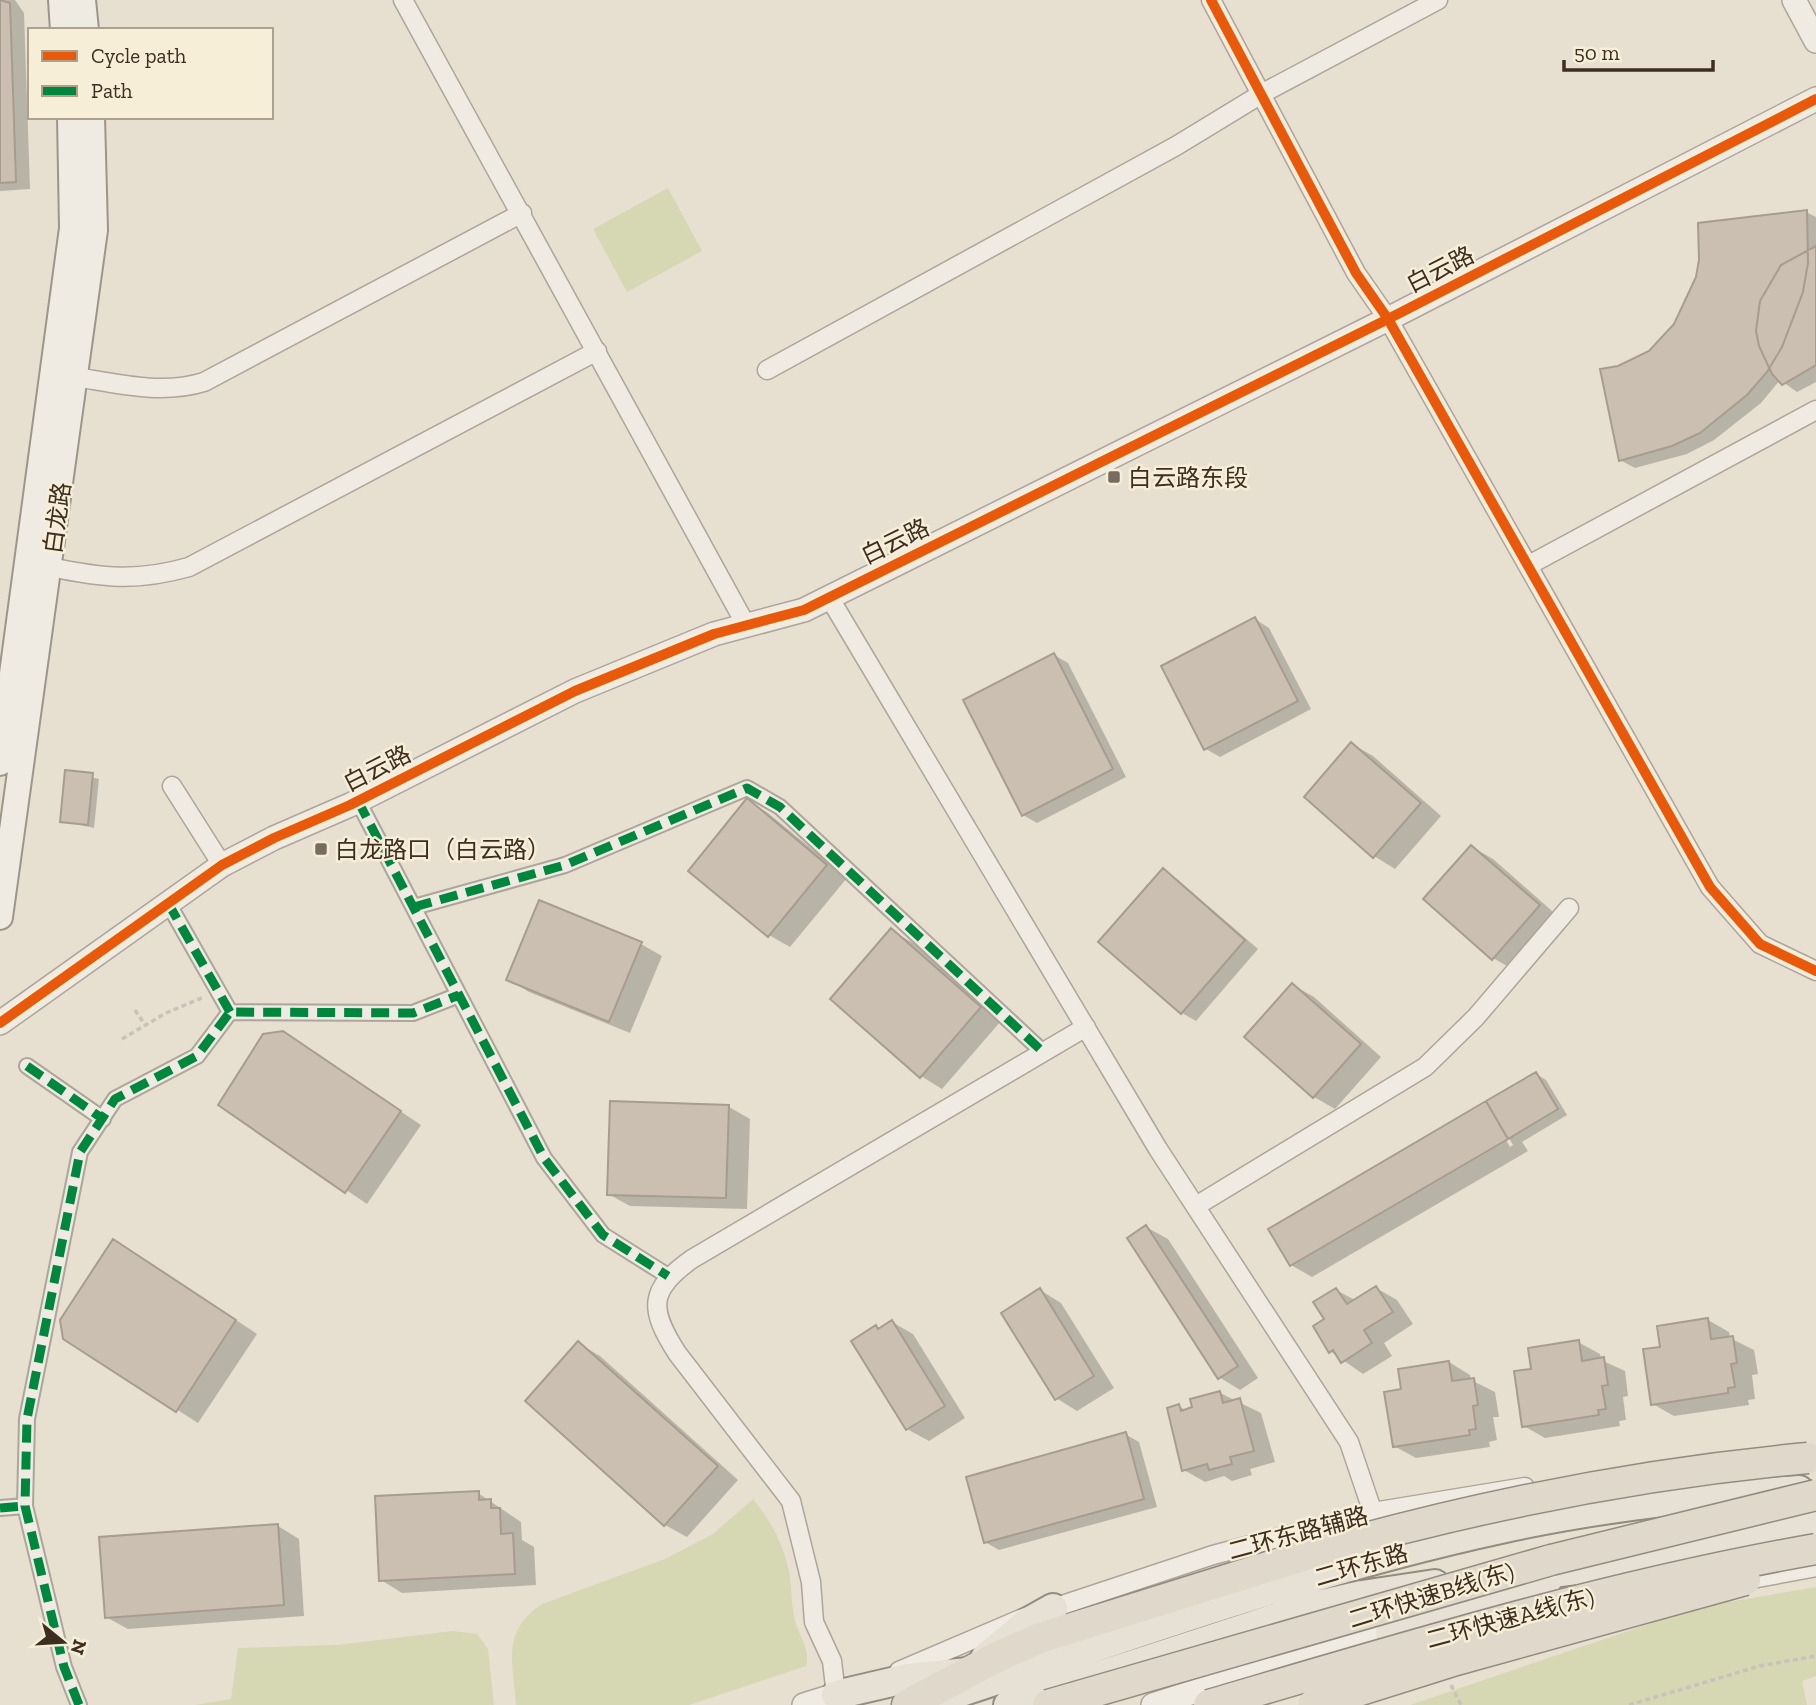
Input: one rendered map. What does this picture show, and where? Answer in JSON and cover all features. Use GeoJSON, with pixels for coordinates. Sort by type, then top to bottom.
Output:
{"type":"FeatureCollection","features":[{"type":"Feature","properties":{"kind":"highway"},"geometry":{"type":"LineString","coordinates":[[907,1705],[1017,1647],[1322,1550],[1441,1518],[1587,1488],[1718,1468],[1816,1458]]}},
{"type":"Feature","properties":{"kind":"highway","name":"二环快速B线(东)"},"geometry":{"type":"LineString","coordinates":[[1048,1705],[1594,1548],[1816,1496]]}},
{"type":"Feature","properties":{"kind":"highway","name":"二环快速A线(东)"},"geometry":{"type":"LineString","coordinates":[[1209,1705],[1558,1604],[1716,1568],[1816,1549]]}},
{"type":"Feature","properties":{"kind":"highway"},"geometry":{"type":"LineString","coordinates":[[1313,1705],[1456,1660],[1816,1561]]}},
{"type":"Feature","properties":{"kind":"main road"},"geometry":{"type":"LineString","coordinates":[[61,0],[63,28]]}},
{"type":"Feature","properties":{"kind":"main road"},"geometry":{"type":"LineString","coordinates":[[83,0],[86,28]]}},
{"type":"Feature","properties":{"kind":"main road","name":"白龙路"},"geometry":{"type":"LineString","coordinates":[[0,763],[72,228],[70,119]]}},
{"type":"Feature","properties":{"kind":"main road","name":"白龙路"},"geometry":{"type":"LineString","coordinates":[[0,916],[95,229],[92,119]]}},
{"type":"Feature","properties":{"kind":"main road","name":"二环东路"},"geometry":{"type":"LineString","coordinates":[[920,1705],[1308,1580],[1506,1527],[1672,1501],[1816,1489]]}},
{"type":"Feature","properties":{"kind":"main road","name":"二环东路"},"geometry":{"type":"LineString","coordinates":[[1008,1705],[1336,1601],[1422,1586],[1587,1570],[1816,1525]]}},
{"type":"Feature","properties":{"kind":"main road"},"geometry":{"type":"LineString","coordinates":[[1390,1633],[1587,1570]]}},
{"type":"Feature","properties":{"kind":"main road"},"geometry":{"type":"LineString","coordinates":[[969,1672],[1016,1630],[1053,1608]]}},
{"type":"Feature","properties":{"kind":"main road"},"geometry":{"type":"LineString","coordinates":[[836,1695],[909,1678],[1027,1667],[1064,1659]]}},
{"type":"Feature","properties":{"kind":"street"},"geometry":{"type":"LineString","coordinates":[[403,0],[746,625]]}},
{"type":"Feature","properties":{"kind":"street"},"geometry":{"type":"LineString","coordinates":[[1211,0],[1263,93],[1356,273],[1388,319],[1710,887],[1760,944],[1816,971]]}},
{"type":"Feature","properties":{"kind":"street"},"geometry":{"type":"LineString","coordinates":[[767,370],[1176,146],[1263,93],[1438,0]]}},
{"type":"Feature","properties":{"kind":"street"},"geometry":{"type":"LineString","coordinates":[[1794,0],[1816,41]]}},
{"type":"Feature","properties":{"kind":"street","name":"白云路"},"geometry":{"type":"LineString","coordinates":[[0,1023],[222,865],[575,691],[713,634],[804,610],[1388,319],[1816,99]]}},
{"type":"Feature","properties":{"kind":"street"},"geometry":{"type":"LineString","coordinates":[[76,377],[158,389],[181,389],[204,382],[522,213]]}},
{"type":"Feature","properties":{"kind":"street"},"geometry":{"type":"LineString","coordinates":[[50,568],[106,578],[133,579],[189,567],[597,351]]}},
{"type":"Feature","properties":{"kind":"street"},"geometry":{"type":"LineString","coordinates":[[1529,565],[1816,410]]}},
{"type":"Feature","properties":{"kind":"street"},"geometry":{"type":"LineString","coordinates":[[829,597],[1196,1206],[1349,1442],[1373,1513]]}},
{"type":"Feature","properties":{"kind":"street"},"geometry":{"type":"LineString","coordinates":[[172,786],[222,865]]}},
{"type":"Feature","properties":{"kind":"street"},"geometry":{"type":"LineString","coordinates":[[414,907],[565,865],[747,788],[780,807],[1043,1052]]}},
{"type":"Feature","properties":{"kind":"street"},"geometry":{"type":"LineString","coordinates":[[358,800],[544,1158],[603,1235],[668,1276]]}},
{"type":"Feature","properties":{"kind":"street"},"geometry":{"type":"LineString","coordinates":[[168,903],[230,1012]]}},
{"type":"Feature","properties":{"kind":"street"},"geometry":{"type":"LineString","coordinates":[[1196,1206],[1425,1067],[1476,1017],[1569,908]]}},
{"type":"Feature","properties":{"kind":"street"},"geometry":{"type":"LineString","coordinates":[[230,1012],[413,1013],[459,995]]}},
{"type":"Feature","properties":{"kind":"street"},"geometry":{"type":"LineString","coordinates":[[79,1705],[64,1667],[25,1506],[27,1419],[66,1216],[80,1152],[115,1100],[197,1056],[230,1012]]}},
{"type":"Feature","properties":{"kind":"street"},"geometry":{"type":"LineString","coordinates":[[836,1695],[832,1661],[814,1622],[811,1583],[791,1501],[677,1353],[662,1329],[656,1301],[668,1276],[704,1252],[1086,1027]]}},
{"type":"Feature","properties":{"kind":"street"},"geometry":{"type":"LineString","coordinates":[[27,1066],[103,1119]]}},
{"type":"Feature","properties":{"kind":"street","name":"二环东路辅路"},"geometry":{"type":"LineString","coordinates":[[804,1705],[836,1695],[1053,1608],[1213,1555],[1373,1513],[1478,1493],[1816,1458]]}},
{"type":"Feature","properties":{"kind":"street"},"geometry":{"type":"LineString","coordinates":[[0,1508],[25,1506]]}},
{"type":"Feature","properties":{"kind":"street"},"geometry":{"type":"LineString","coordinates":[[1153,1705],[1330,1648],[1390,1633],[1623,1606],[1816,1567]]}},
{"type":"Feature","properties":{"kind":"path"},"geometry":{"type":"LineString","coordinates":[[122,1039],[145,1025],[218,991]]}},
{"type":"Feature","properties":{"kind":"path"},"geometry":{"type":"LineString","coordinates":[[135,1010],[145,1025]]}},
{"type":"Feature","properties":{"kind":"path"},"geometry":{"type":"LineString","coordinates":[[1629,1705],[1760,1666],[1816,1657]]}},
{"type":"Feature","properties":{"kind":"green space"},"geometry":{"type":"Polygon","coordinates":[[[668,188],[702,251],[627,292],[593,229],[668,188]]]}},
{"type":"Feature","properties":{"kind":"green space"},"geometry":{"type":"Polygon","coordinates":[[[753,1499],[776,1533],[783,1551],[790,1577],[795,1620],[807,1654],[806,1666],[689,1705],[516,1705],[512,1648],[520,1625],[529,1614],[542,1604],[665,1559],[713,1534],[753,1499]]]}},
{"type":"Feature","properties":{"kind":"green space"},"geometry":{"type":"Polygon","coordinates":[[[1816,1587],[1816,1676],[1802,1681],[1807,1705],[1410,1705],[1699,1607],[1816,1587]]]}},
{"type":"Feature","properties":{"kind":"green space"},"geometry":{"type":"Polygon","coordinates":[[[453,1631],[477,1634],[488,1649],[494,1705],[195,1705],[231,1699],[238,1648],[336,1645],[453,1631]]]}},
{"type":"Feature","properties":{"kind":"building"},"geometry":{"type":"Polygon","coordinates":[[[0,0],[10,3],[16,182],[0,183],[0,0]]]}},
{"type":"Feature","properties":{"kind":"building"},"geometry":{"type":"Polygon","coordinates":[[[1807,210],[1808,263],[1803,292],[1782,347],[1767,372],[1747,395],[1700,433],[1672,446],[1619,461],[1600,369],[1618,366],[1649,351],[1674,324],[1696,277],[1699,260],[1698,223],[1807,210]]]}},
{"type":"Feature","properties":{"kind":"building"},"geometry":{"type":"Polygon","coordinates":[[[1816,246],[1816,365],[1782,385],[1772,374],[1759,346],[1756,331],[1760,301],[1781,265],[1816,246]]]}},
{"type":"Feature","properties":{"kind":"building"},"geometry":{"type":"Polygon","coordinates":[[[1255,617],[1298,701],[1204,750],[1161,666],[1255,617]]]}},
{"type":"Feature","properties":{"kind":"building"},"geometry":{"type":"Polygon","coordinates":[[[1054,653],[1113,769],[1022,816],[963,700],[1054,653]]]}},
{"type":"Feature","properties":{"kind":"building"},"geometry":{"type":"Polygon","coordinates":[[[1351,742],[1421,803],[1373,858],[1304,797],[1351,742]]]}},
{"type":"Feature","properties":{"kind":"building"},"geometry":{"type":"Polygon","coordinates":[[[65,770],[93,773],[88,825],[60,822],[65,770]]]}},
{"type":"Feature","properties":{"kind":"building"},"geometry":{"type":"Polygon","coordinates":[[[747,798],[827,865],[768,937],[688,871],[747,798]]]}},
{"type":"Feature","properties":{"kind":"building"},"geometry":{"type":"Polygon","coordinates":[[[1471,845],[1540,905],[1492,960],[1423,899],[1471,845]]]}},
{"type":"Feature","properties":{"kind":"building"},"geometry":{"type":"Polygon","coordinates":[[[1163,868],[1245,940],[1181,1014],[1098,942],[1163,868]]]}},
{"type":"Feature","properties":{"kind":"building"},"geometry":{"type":"Polygon","coordinates":[[[539,900],[642,942],[609,1022],[506,980],[539,900]]]}},
{"type":"Feature","properties":{"kind":"building"},"geometry":{"type":"Polygon","coordinates":[[[891,928],[981,1007],[920,1078],[830,999],[891,928]]]}},
{"type":"Feature","properties":{"kind":"building"},"geometry":{"type":"Polygon","coordinates":[[[1292,983],[1361,1044],[1313,1098],[1244,1037],[1292,983]]]}},
{"type":"Feature","properties":{"kind":"building"},"geometry":{"type":"Polygon","coordinates":[[[283,1031],[401,1111],[345,1193],[218,1105],[263,1034],[283,1031]]]}},
{"type":"Feature","properties":{"kind":"building"},"geometry":{"type":"Polygon","coordinates":[[[1536,1072],[1558,1109],[1508,1139],[1486,1101],[1536,1072]]]}},
{"type":"Feature","properties":{"kind":"building"},"geometry":{"type":"Polygon","coordinates":[[[610,1101],[729,1105],[726,1198],[607,1195],[610,1101]]]}},
{"type":"Feature","properties":{"kind":"building"},"geometry":{"type":"Polygon","coordinates":[[[1486,1101],[1508,1139],[1290,1266],[1268,1229],[1486,1101]]]}},
{"type":"Feature","properties":{"kind":"building"},"geometry":{"type":"Polygon","coordinates":[[[1146,1225],[1238,1366],[1218,1379],[1127,1238],[1146,1225]]]}},
{"type":"Feature","properties":{"kind":"building"},"geometry":{"type":"Polygon","coordinates":[[[113,1239],[236,1320],[176,1412],[63,1339],[60,1320],[113,1239]]]}},
{"type":"Feature","properties":{"kind":"building"},"geometry":{"type":"Polygon","coordinates":[[[1376,1286],[1393,1312],[1364,1330],[1372,1343],[1341,1363],[1333,1350],[1329,1353],[1313,1326],[1324,1319],[1313,1302],[1336,1288],[1347,1304],[1376,1286]]]}},
{"type":"Feature","properties":{"kind":"building"},"geometry":{"type":"Polygon","coordinates":[[[1040,1288],[1094,1376],[1055,1400],[1001,1313],[1040,1288]]]}},
{"type":"Feature","properties":{"kind":"building"},"geometry":{"type":"Polygon","coordinates":[[[1708,1318],[1711,1339],[1733,1336],[1737,1363],[1731,1364],[1735,1387],[1728,1388],[1728,1393],[1651,1405],[1643,1349],[1660,1347],[1657,1326],[1708,1318]]]}},
{"type":"Feature","properties":{"kind":"building"},"geometry":{"type":"Polygon","coordinates":[[[892,1320],[945,1406],[906,1430],[851,1341],[876,1325],[878,1329],[892,1320]]]}},
{"type":"Feature","properties":{"kind":"building"},"geometry":{"type":"Polygon","coordinates":[[[1579,1340],[1582,1361],[1604,1357],[1608,1385],[1602,1386],[1606,1409],[1598,1410],[1599,1415],[1522,1427],[1514,1371],[1531,1369],[1528,1348],[1579,1340]]]}},
{"type":"Feature","properties":{"kind":"building"},"geometry":{"type":"Polygon","coordinates":[[[578,1341],[718,1466],[664,1526],[525,1401],[578,1341]]]}},
{"type":"Feature","properties":{"kind":"building"},"geometry":{"type":"Polygon","coordinates":[[[1449,1361],[1452,1381],[1474,1378],[1478,1405],[1473,1406],[1476,1429],[1469,1430],[1470,1435],[1393,1447],[1384,1392],[1401,1389],[1398,1369],[1449,1361]]]}},
{"type":"Feature","properties":{"kind":"building"},"geometry":{"type":"Polygon","coordinates":[[[1220,1391],[1223,1403],[1240,1398],[1254,1451],[1230,1457],[1232,1464],[1209,1470],[1207,1464],[1182,1471],[1167,1408],[1179,1404],[1181,1411],[1192,1407],[1190,1399],[1220,1391]]]}},
{"type":"Feature","properties":{"kind":"building"},"geometry":{"type":"Polygon","coordinates":[[[1126,1432],[1144,1499],[984,1543],[966,1477],[1126,1432]]]}},
{"type":"Feature","properties":{"kind":"building"},"geometry":{"type":"Polygon","coordinates":[[[479,1491],[479,1500],[491,1499],[491,1508],[500,1508],[501,1534],[513,1533],[515,1574],[379,1581],[375,1496],[479,1491]]]}},
{"type":"Feature","properties":{"kind":"building"},"geometry":{"type":"Polygon","coordinates":[[[278,1524],[284,1605],[105,1618],[99,1537],[278,1524]]]}},
{"type":"Feature","properties":{"kind":"marked path"},"geometry":{"type":"LineString","coordinates":[[414,907],[565,865],[747,788],[780,807],[1043,1052]]}},
{"type":"Feature","properties":{"kind":"marked path"},"geometry":{"type":"LineString","coordinates":[[358,801],[544,1158],[603,1235],[668,1276]]}},
{"type":"Feature","properties":{"kind":"marked path"},"geometry":{"type":"LineString","coordinates":[[168,903],[230,1012]]}},
{"type":"Feature","properties":{"kind":"marked path"},"geometry":{"type":"LineString","coordinates":[[79,1705],[64,1667],[25,1506],[27,1419],[80,1152],[115,1099],[197,1056],[230,1012],[413,1013],[459,995]]}},
{"type":"Feature","properties":{"kind":"marked path"},"geometry":{"type":"LineString","coordinates":[[27,1066],[103,1119]]}},
{"type":"Feature","properties":{"kind":"marked path"},"geometry":{"type":"LineString","coordinates":[[0,1508],[25,1506]]}},
{"type":"Feature","properties":{"kind":"cycle path"},"geometry":{"type":"LineString","coordinates":[[1211,0],[1356,273],[1388,319],[1710,887],[1760,944],[1816,971]]}},
{"type":"Feature","properties":{"kind":"cycle path"},"geometry":{"type":"LineString","coordinates":[[0,1023],[222,865],[274,838],[350,805],[575,691],[714,634],[804,610],[1388,319],[1816,99]]}},
{"type":"Feature","properties":{"kind":"place","name":"白云路东段"},"geometry":{"type":"Point","coordinates":[1114,477]}},
{"type":"Feature","properties":{"kind":"place","name":"白龙路口（白云路）"},"geometry":{"type":"Point","coordinates":[321,849]}}]}
